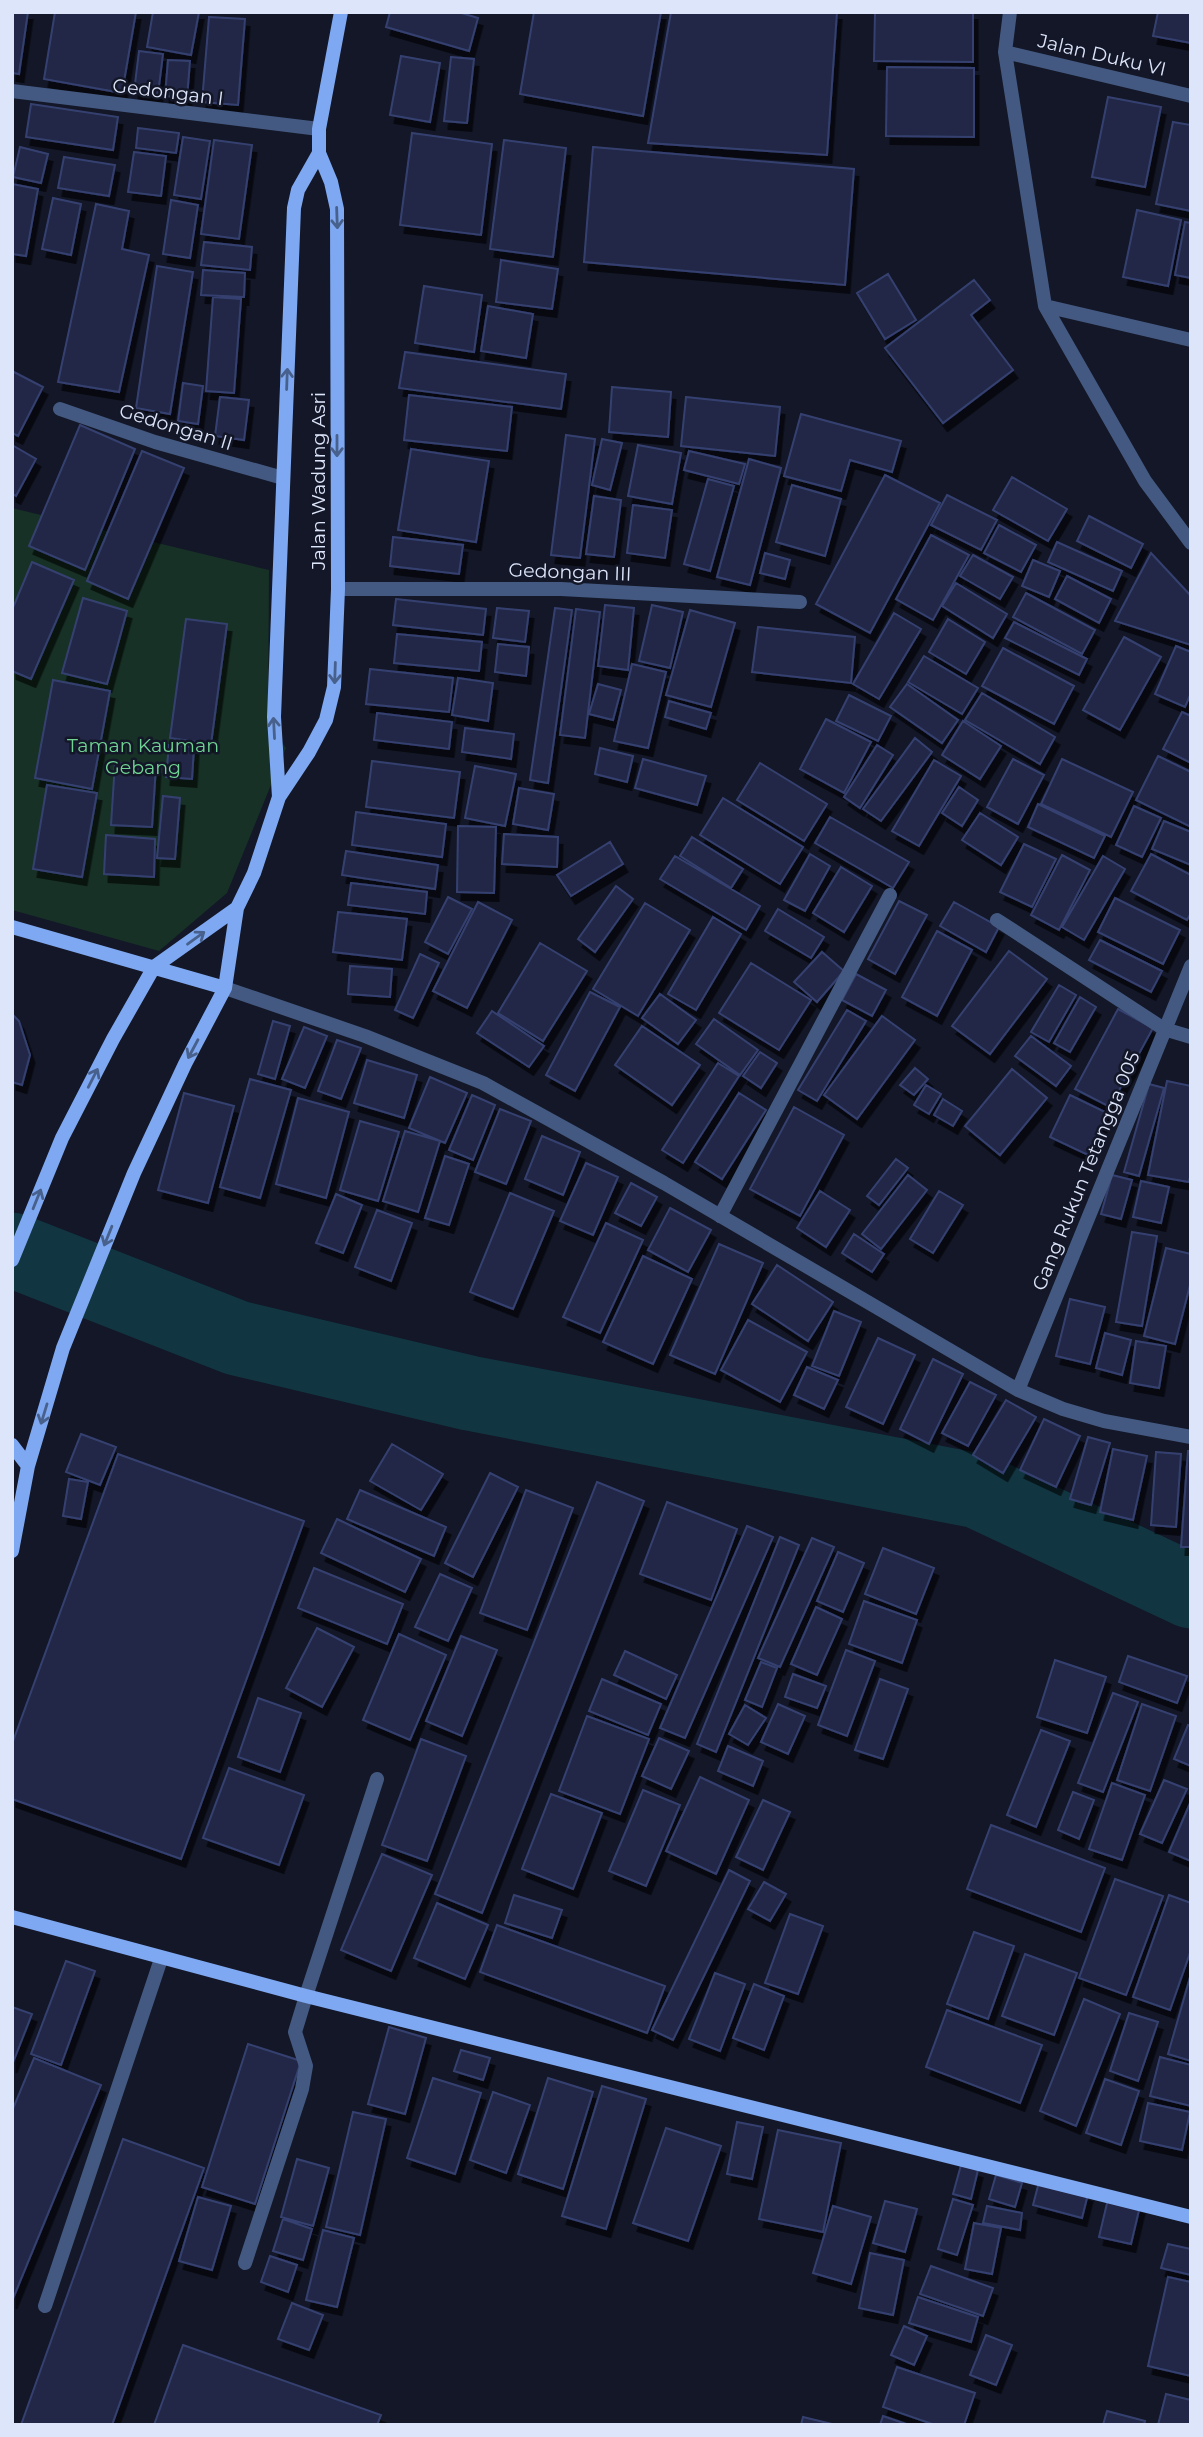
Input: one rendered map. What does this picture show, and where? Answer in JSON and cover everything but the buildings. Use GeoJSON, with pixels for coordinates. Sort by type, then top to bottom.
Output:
{"type":"FeatureCollection","features":[{"type":"Feature","properties":{"kind":"main road","name":"Jalan Wadung Asri"},"geometry":{"type":"LineString","coordinates":[[12,1551],[28,1466],[63,1348],[134,1173],[185,1064],[225,988],[237,908],[254,873],[279,797],[309,752],[326,720],[334,687],[338,589],[337,209],[331,181],[319,153],[319,130],[341,12]]}},
{"type":"Feature","properties":{"kind":"main road","name":"Jalan Wadung Asri"},"geometry":{"type":"LineString","coordinates":[[279,797],[274,717],[294,208],[298,190],[319,153]]}},
{"type":"Feature","properties":{"kind":"main road","name":"Jalan Wadung Asri"},"geometry":{"type":"LineString","coordinates":[[154,967],[237,908]]}},
{"type":"Feature","properties":{"kind":"main road"},"geometry":{"type":"LineString","coordinates":[[12,928],[225,988]]}},
{"type":"Feature","properties":{"kind":"main road"},"geometry":{"type":"LineString","coordinates":[[12,1260],[62,1139],[113,1039],[154,967]]}},
{"type":"Feature","properties":{"kind":"main road"},"geometry":{"type":"LineString","coordinates":[[12,1445],[28,1466]]}},
{"type":"Feature","properties":{"kind":"main road"},"geometry":{"type":"LineString","coordinates":[[12,1917],[306,1996],[1191,2217]]}},
{"type":"Feature","properties":{"kind":"street"},"geometry":{"type":"LineString","coordinates":[[1010,12],[1005,52],[1045,306],[1145,481],[1191,544]]}},
{"type":"Feature","properties":{"kind":"street","name":"Jalan Duku VI"},"geometry":{"type":"LineString","coordinates":[[1005,52],[1191,96]]}},
{"type":"Feature","properties":{"kind":"street","name":"Gedongan I"},"geometry":{"type":"LineString","coordinates":[[12,90],[319,130]]}},
{"type":"Feature","properties":{"kind":"street"},"geometry":{"type":"LineString","coordinates":[[1045,306],[1191,340]]}},
{"type":"Feature","properties":{"kind":"street","name":"Gedongan II"},"geometry":{"type":"LineString","coordinates":[[60,409],[155,442],[283,478]]}},
{"type":"Feature","properties":{"kind":"street","name":"Gedongan III"},"geometry":{"type":"LineString","coordinates":[[338,589],[561,589],[800,602]]}},
{"type":"Feature","properties":{"kind":"street"},"geometry":{"type":"LineString","coordinates":[[720,1216],[890,895]]}},
{"type":"Feature","properties":{"kind":"street"},"geometry":{"type":"LineString","coordinates":[[997,920],[1164,1028],[1191,1037]]}},
{"type":"Feature","properties":{"kind":"street","name":"Gang Rukun Tetangga 005"},"geometry":{"type":"LineString","coordinates":[[1018,1390],[1191,966]]}},
{"type":"Feature","properties":{"kind":"street"},"geometry":{"type":"LineString","coordinates":[[225,988],[365,1036],[483,1083],[720,1216],[1018,1390],[1063,1409],[1104,1421],[1191,1437]]}},
{"type":"Feature","properties":{"kind":"street"},"geometry":{"type":"LineString","coordinates":[[245,2263],[302,2089],[306,2066],[295,2032],[377,1779]]}},
{"type":"Feature","properties":{"kind":"street"},"geometry":{"type":"LineString","coordinates":[[45,2305],[162,1959]]}},
{"type":"Feature","properties":{"kind":"green space","name":"Taman Kauman Gebang"},"geometry":{"type":"Polygon","coordinates":[[[12,508],[269,570],[268,723],[286,748],[227,893],[159,951],[12,910],[12,508]]]}},
{"type":"Feature","properties":{"kind":"waterway"},"geometry":{"type":"LineString","coordinates":[[12,1250],[237,1338],[469,1393],[978,1491],[1191,1591]]}}]}
